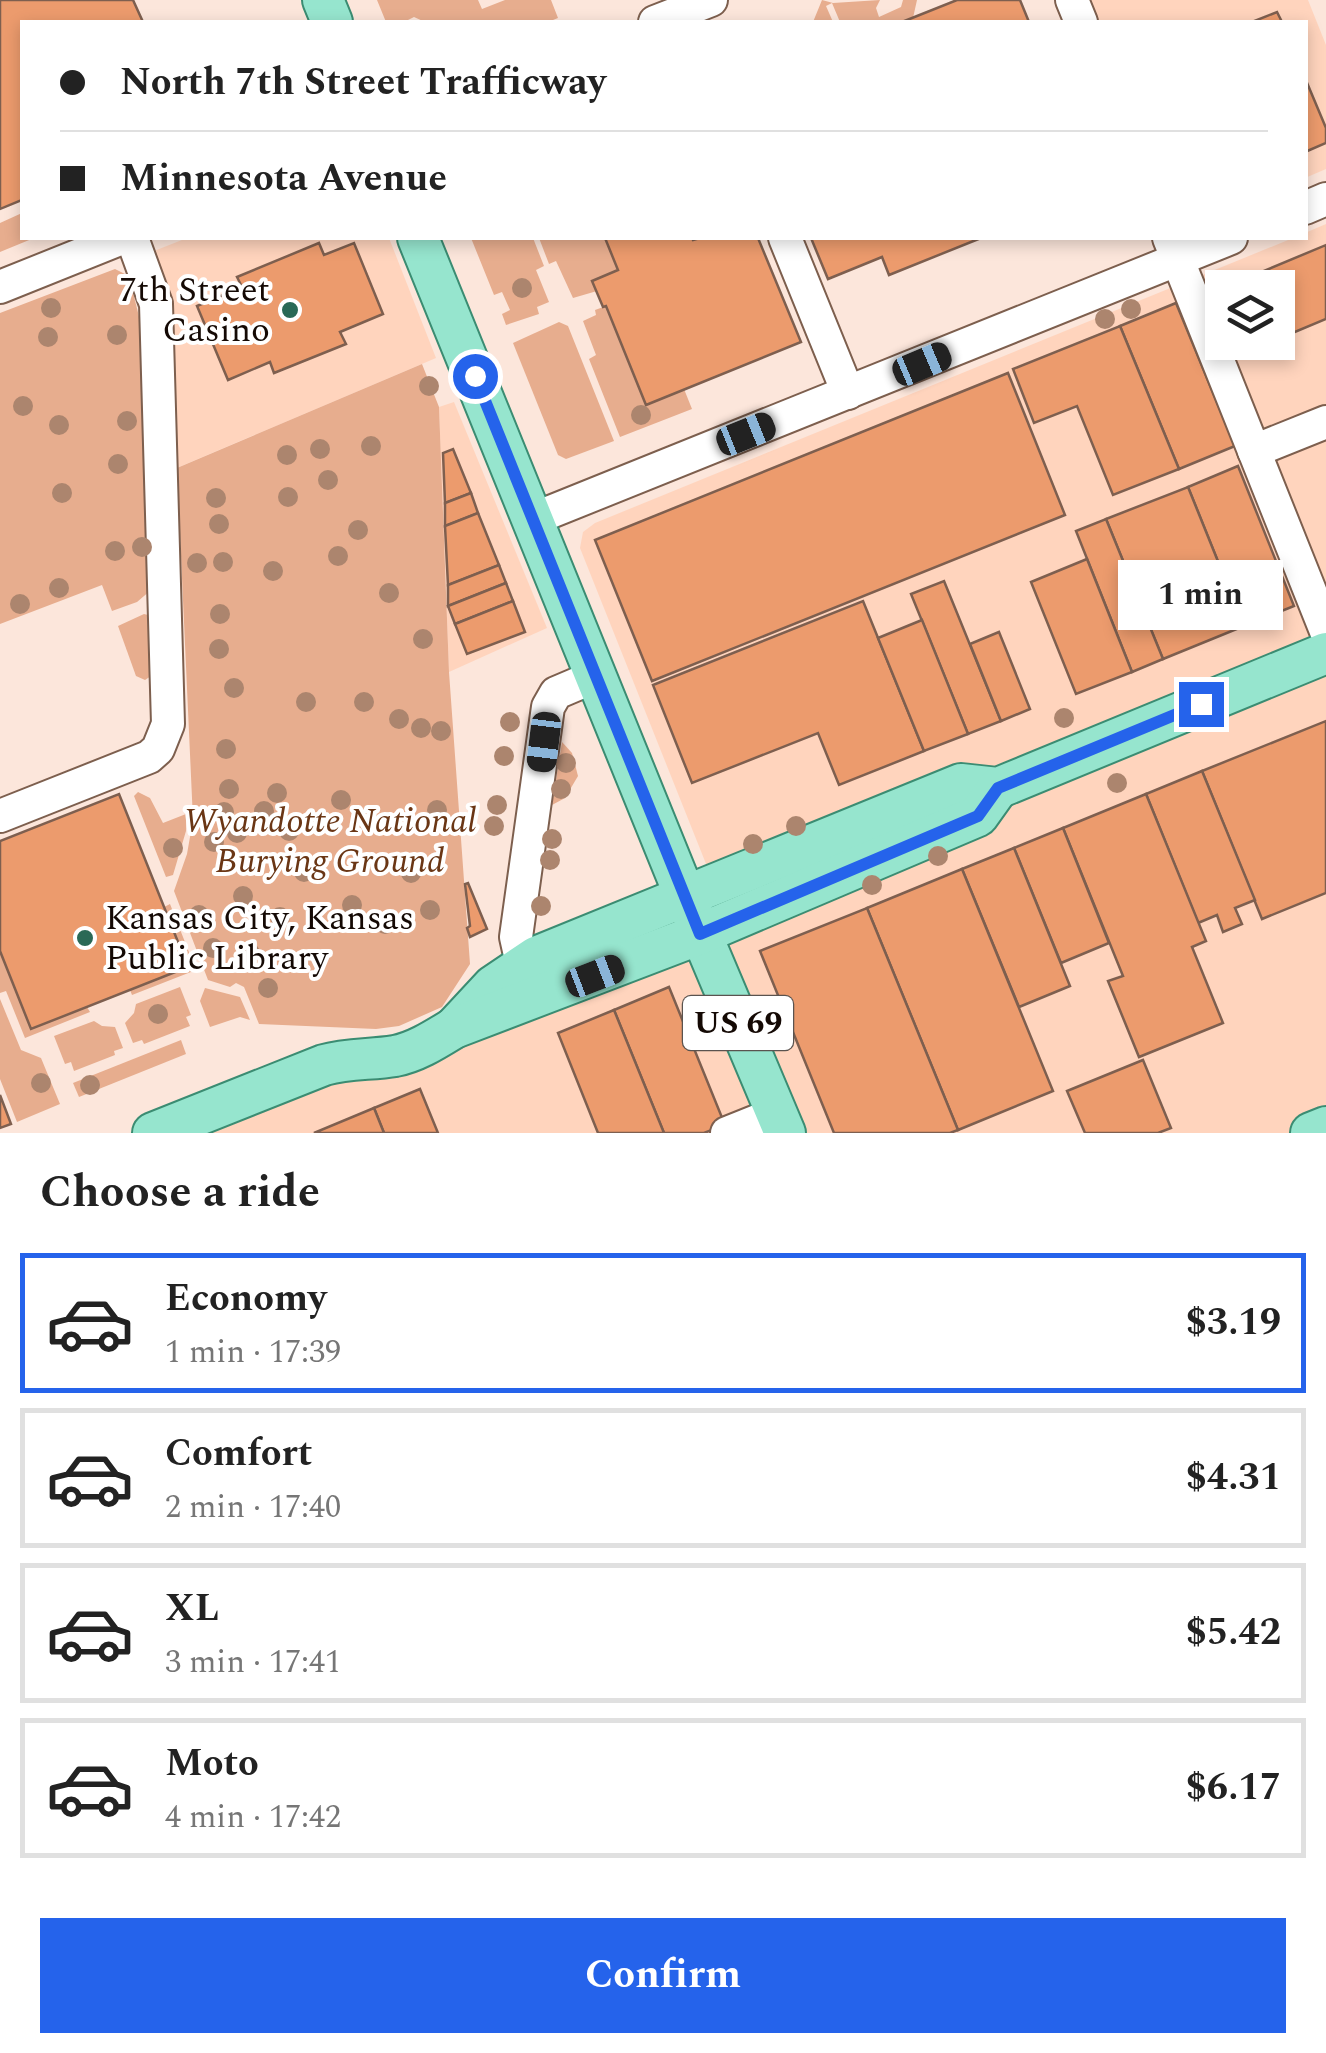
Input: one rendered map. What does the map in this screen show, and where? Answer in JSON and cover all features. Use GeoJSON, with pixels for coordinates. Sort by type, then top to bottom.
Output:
{"type":"FeatureCollection","features":[{"type":"Feature","properties":{"kind":"main road","name":"US 69"},"geometry":{"type":"LineString","coordinates":[[419,240],[700,934],[781,1123]]}},
{"type":"Feature","properties":{"kind":"main road"},"geometry":{"type":"LineString","coordinates":[[454,1028],[492,986],[522,964],[961,784],[998,788],[1326,653]]}},
{"type":"Feature","properties":{"kind":"main road"},"geometry":{"type":"LineString","coordinates":[[153,1133],[324,1065],[350,1058],[396,1056],[454,1028],[700,934],[978,816],[998,788]]}},
{"type":"Feature","properties":{"kind":"main road"},"geometry":{"type":"LineString","coordinates":[[1311,1133],[1326,1127]]}},
{"type":"Feature","properties":{"kind":"street"},"geometry":{"type":"LineString","coordinates":[[660,20],[711,0]]}},
{"type":"Feature","properties":{"kind":"street"},"geometry":{"type":"LineString","coordinates":[[0,287],[117,240]]}},
{"type":"Feature","properties":{"kind":"street"},"geometry":{"type":"LineString","coordinates":[[0,816],[148,757],[158,749],[168,724],[156,304],[133,240]]}},
{"type":"Feature","properties":{"kind":"street"},"geometry":{"type":"LineString","coordinates":[[786,240],[848,393]]}},
{"type":"Feature","properties":{"kind":"street"},"geometry":{"type":"LineString","coordinates":[[533,519],[848,393],[1173,248],[1219,240]]}},
{"type":"Feature","properties":{"kind":"street"},"geometry":{"type":"LineString","coordinates":[[1173,248],[1326,631]]}},
{"type":"Feature","properties":{"kind":"street"},"geometry":{"type":"LineString","coordinates":[[1254,451],[1326,422]]}},
{"type":"Feature","properties":{"kind":"street"},"geometry":{"type":"LineString","coordinates":[[522,964],[516,937],[548,707],[556,693],[596,676]]}},
{"type":"Feature","properties":{"kind":"street"},"geometry":{"type":"LineString","coordinates":[[727,1133],[781,1123]]}},
{"type":"Feature","properties":{"kind":"shaded area"},"geometry":{"type":"Polygon","coordinates":[[[1085,0],[1308,0],[1326,45],[1326,169],[1308,177],[1308,20],[1093,20],[1085,0]]]}},
{"type":"Feature","properties":{"kind":"shaded area"},"geometry":{"type":"Polygon","coordinates":[[[1326,224],[1326,1133],[199,1133],[339,1078],[411,1073],[452,1055],[467,1043],[734,934],[580,548],[583,532],[595,523],[1205,274],[1205,360],[1295,360],[1295,270],[1215,270],[1288,240],[1308,240],[1308,232],[1326,224]]]}},
{"type":"Feature","properties":{"kind":"shaded area"},"geometry":{"type":"Polygon","coordinates":[[[182,240],[390,240],[436,358],[172,470],[166,313],[154,251],[182,240]]]}},
{"type":"Feature","properties":{"kind":"shaded area"},"geometry":{"type":"Polygon","coordinates":[[[454,402],[547,628],[449,672],[439,407],[454,402]]]}},
{"type":"Feature","properties":{"kind":"green space"},"geometry":{"type":"Polygon","coordinates":[[[377,0],[478,0],[482,9],[505,0],[551,0],[558,18],[414,17],[385,20],[377,0]]]}},
{"type":"Feature","properties":{"kind":"green space"},"geometry":{"type":"Polygon","coordinates":[[[822,0],[880,0],[876,8],[879,17],[901,7],[903,0],[917,0],[913,18],[908,20],[839,20],[832,3],[826,6],[832,20],[814,20],[822,0]]]}},
{"type":"Feature","properties":{"kind":"green space"},"geometry":{"type":"Polygon","coordinates":[[[20,214],[20,240],[29,240],[0,252],[0,223],[20,214]]]}},
{"type":"Feature","properties":{"kind":"green space"},"geometry":{"type":"Polygon","coordinates":[[[472,240],[534,240],[544,266],[536,270],[549,302],[537,307],[539,314],[506,325],[502,314],[510,310],[502,292],[494,295],[472,240]]]}},
{"type":"Feature","properties":{"kind":"green space"},"geometry":{"type":"Polygon","coordinates":[[[540,240],[606,240],[618,270],[593,280],[597,291],[573,298],[556,261],[549,264],[540,240]]]}},
{"type":"Feature","properties":{"kind":"green space"},"geometry":{"type":"Polygon","coordinates":[[[115,269],[129,276],[143,333],[151,590],[137,602],[112,611],[102,585],[0,624],[0,313],[115,269]]]}},
{"type":"Feature","properties":{"kind":"green space"},"geometry":{"type":"Polygon","coordinates":[[[606,306],[684,389],[692,409],[620,437],[589,359],[596,355],[583,321],[606,306]]]}},
{"type":"Feature","properties":{"kind":"green space"},"geometry":{"type":"Polygon","coordinates":[[[559,322],[568,326],[614,441],[566,459],[558,455],[513,343],[559,322]]]}},
{"type":"Feature","properties":{"kind":"green space","name":"Wyandotte National Burying Ground"},"geometry":{"type":"Polygon","coordinates":[[[422,364],[439,407],[449,672],[470,964],[442,1007],[399,1026],[376,1029],[259,1024],[244,987],[208,980],[174,891],[193,820],[177,468],[422,364]]]}},
{"type":"Feature","properties":{"kind":"green space"},"geometry":{"type":"Polygon","coordinates":[[[144,614],[152,616],[154,674],[145,680],[136,676],[118,626],[144,614]]]}},
{"type":"Feature","properties":{"kind":"green space"},"geometry":{"type":"Polygon","coordinates":[[[562,742],[572,753],[578,776],[565,798],[552,805],[562,742]]]}},
{"type":"Feature","properties":{"kind":"green space"},"geometry":{"type":"Polygon","coordinates":[[[138,792],[150,798],[163,823],[186,814],[186,831],[173,875],[166,877],[134,796],[138,792]]]}},
{"type":"Feature","properties":{"kind":"green space"},"geometry":{"type":"Polygon","coordinates":[[[170,904],[196,970],[132,995],[130,990],[187,967],[164,907],[170,904]]]}},
{"type":"Feature","properties":{"kind":"green space"},"geometry":{"type":"Polygon","coordinates":[[[0,951],[31,1029],[87,1007],[90,1012],[25,1038],[6,991],[0,993],[0,951]]]}},
{"type":"Feature","properties":{"kind":"green space"},"geometry":{"type":"Polygon","coordinates":[[[180,987],[191,1015],[186,1017],[190,1026],[144,1044],[142,1040],[133,1043],[125,1023],[136,1004],[180,987]]]}},
{"type":"Feature","properties":{"kind":"green space"},"geometry":{"type":"Polygon","coordinates":[[[205,988],[240,997],[250,1020],[240,1017],[210,1027],[200,1001],[205,988]]]}},
{"type":"Feature","properties":{"kind":"green space"},"geometry":{"type":"Polygon","coordinates":[[[0,999],[21,1050],[41,1058],[60,1104],[17,1122],[0,1079],[0,999]]]}},
{"type":"Feature","properties":{"kind":"green space"},"geometry":{"type":"Polygon","coordinates":[[[94,1021],[115,1027],[123,1048],[74,1071],[71,1062],[65,1064],[54,1036],[94,1021]]]}},
{"type":"Feature","properties":{"kind":"green space"},"geometry":{"type":"Polygon","coordinates":[[[181,1040],[186,1054],[79,1097],[73,1083],[181,1040]]]}},
{"type":"Feature","properties":{"kind":"building"},"geometry":{"type":"Polygon","coordinates":[[[0,0],[133,0],[142,20],[20,20],[20,201],[0,209],[0,0]]]}},
{"type":"Feature","properties":{"kind":"building"},"geometry":{"type":"Polygon","coordinates":[[[957,0],[1020,0],[1028,20],[907,20],[957,0]]]}},
{"type":"Feature","properties":{"kind":"building"},"geometry":{"type":"Polygon","coordinates":[[[1277,12],[1281,20],[1257,20],[1277,12]]]}},
{"type":"Feature","properties":{"kind":"building"},"geometry":{"type":"Polygon","coordinates":[[[1308,85],[1326,128],[1326,143],[1308,151],[1308,85]]]}},
{"type":"Feature","properties":{"kind":"building"},"geometry":{"type":"Polygon","coordinates":[[[606,240],[759,240],[801,342],[646,405],[592,281],[618,270],[606,240]]]}},
{"type":"Feature","properties":{"kind":"building"},"geometry":{"type":"Polygon","coordinates":[[[812,240],[976,240],[889,275],[882,257],[828,279],[812,240]]]}},
{"type":"Feature","properties":{"kind":"building","name":"7th Street Casino"},"geometry":{"type":"Polygon","coordinates":[[[319,243],[324,255],[354,243],[383,314],[340,332],[346,344],[274,373],[270,362],[228,380],[197,306],[242,287],[237,277],[319,243]]]}},
{"type":"Feature","properties":{"kind":"building"},"geometry":{"type":"Polygon","coordinates":[[[1326,245],[1326,319],[1295,332],[1295,270],[1266,270],[1326,245]]]}},
{"type":"Feature","properties":{"kind":"building"},"geometry":{"type":"Polygon","coordinates":[[[1176,303],[1235,446],[1179,469],[1120,326],[1176,303]]]}},
{"type":"Feature","properties":{"kind":"building"},"geometry":{"type":"Polygon","coordinates":[[[1120,326],[1179,469],[1113,495],[1077,406],[1034,423],[1013,369],[1120,326]]]}},
{"type":"Feature","properties":{"kind":"building"},"geometry":{"type":"Polygon","coordinates":[[[1008,373],[1065,515],[652,681],[595,540],[1008,373]]]}},
{"type":"Feature","properties":{"kind":"building"},"geometry":{"type":"Polygon","coordinates":[[[453,449],[471,493],[445,503],[443,453],[453,449]]]}},
{"type":"Feature","properties":{"kind":"building"},"geometry":{"type":"Polygon","coordinates":[[[1238,466],[1294,606],[1244,626],[1188,487],[1238,466]]]}},
{"type":"Feature","properties":{"kind":"building"},"geometry":{"type":"Polygon","coordinates":[[[1188,487],[1244,626],[1163,659],[1106,519],[1188,487]]]}},
{"type":"Feature","properties":{"kind":"building"},"geometry":{"type":"Polygon","coordinates":[[[471,493],[478,513],[445,526],[445,503],[471,493]]]}},
{"type":"Feature","properties":{"kind":"building"},"geometry":{"type":"Polygon","coordinates":[[[478,513],[499,565],[448,585],[445,526],[478,513]]]}},
{"type":"Feature","properties":{"kind":"building"},"geometry":{"type":"Polygon","coordinates":[[[1106,519],[1163,659],[1132,672],[1076,531],[1106,519]]]}},
{"type":"Feature","properties":{"kind":"building"},"geometry":{"type":"Polygon","coordinates":[[[1087,559],[1132,672],[1076,694],[1031,582],[1087,559]]]}},
{"type":"Feature","properties":{"kind":"building"},"geometry":{"type":"Polygon","coordinates":[[[499,565],[506,583],[448,606],[448,585],[499,565]]]}},
{"type":"Feature","properties":{"kind":"building"},"geometry":{"type":"Polygon","coordinates":[[[944,581],[1001,721],[968,734],[911,594],[944,581]]]}},
{"type":"Feature","properties":{"kind":"building"},"geometry":{"type":"Polygon","coordinates":[[[506,583],[513,601],[455,624],[448,606],[506,583]]]}},
{"type":"Feature","properties":{"kind":"building"},"geometry":{"type":"Polygon","coordinates":[[[513,601],[525,632],[467,654],[455,624],[513,601]]]}},
{"type":"Feature","properties":{"kind":"building"},"geometry":{"type":"Polygon","coordinates":[[[863,601],[924,751],[839,785],[818,733],[692,783],[653,685],[863,601]]]}},
{"type":"Feature","properties":{"kind":"building"},"geometry":{"type":"Polygon","coordinates":[[[922,620],[968,734],[924,751],[878,638],[922,620]]]}},
{"type":"Feature","properties":{"kind":"building"},"geometry":{"type":"Polygon","coordinates":[[[999,632],[1030,709],[1001,721],[970,644],[999,632]]]}},
{"type":"Feature","properties":{"kind":"building"},"geometry":{"type":"Polygon","coordinates":[[[1326,721],[1326,893],[1262,919],[1202,771],[1326,721]]]}},
{"type":"Feature","properties":{"kind":"building"},"geometry":{"type":"Polygon","coordinates":[[[1202,771],[1255,900],[1235,908],[1242,924],[1223,932],[1217,915],[1198,923],[1146,794],[1202,771]]]}},
{"type":"Feature","properties":{"kind":"building"},"geometry":{"type":"Polygon","coordinates":[[[119,794],[188,967],[31,1029],[0,951],[0,841],[119,794]]]}},
{"type":"Feature","properties":{"kind":"building"},"geometry":{"type":"Polygon","coordinates":[[[1146,794],[1206,941],[1192,947],[1223,1023],[1139,1057],[1108,981],[1123,976],[1063,828],[1146,794]]]}},
{"type":"Feature","properties":{"kind":"building"},"geometry":{"type":"Polygon","coordinates":[[[1063,828],[1109,943],[1061,963],[1014,848],[1063,828]]]}},
{"type":"Feature","properties":{"kind":"building"},"geometry":{"type":"Polygon","coordinates":[[[1014,848],[1070,986],[1019,1007],[962,869],[1014,848]]]}},
{"type":"Feature","properties":{"kind":"building"},"geometry":{"type":"Polygon","coordinates":[[[962,869],[1053,1091],[958,1130],[867,908],[962,869]]]}},
{"type":"Feature","properties":{"kind":"building"},"geometry":{"type":"Polygon","coordinates":[[[468,883],[487,929],[470,937],[465,884],[468,883]]]}},
{"type":"Feature","properties":{"kind":"building"},"geometry":{"type":"Polygon","coordinates":[[[867,908],[958,1130],[834,1133],[760,951],[867,908]]]}},
{"type":"Feature","properties":{"kind":"building"},"geometry":{"type":"Polygon","coordinates":[[[669,987],[725,1125],[704,1133],[664,1133],[614,1010],[669,987]]]}},
{"type":"Feature","properties":{"kind":"building"},"geometry":{"type":"Polygon","coordinates":[[[614,1010],[664,1133],[598,1133],[558,1033],[614,1010]]]}},
{"type":"Feature","properties":{"kind":"building"},"geometry":{"type":"Polygon","coordinates":[[[1143,1060],[1171,1128],[1158,1133],[1085,1133],[1067,1091],[1143,1060]]]}},
{"type":"Feature","properties":{"kind":"building"},"geometry":{"type":"Polygon","coordinates":[[[420,1089],[438,1133],[384,1133],[374,1108],[420,1089]]]}},
{"type":"Feature","properties":{"kind":"building"},"geometry":{"type":"Polygon","coordinates":[[[0,1095],[11,1124],[0,1128],[0,1095]]]}},
{"type":"Feature","properties":{"kind":"building"},"geometry":{"type":"Polygon","coordinates":[[[374,1108],[384,1133],[314,1133],[374,1108]]]}},
{"type":"Feature","properties":{"kind":"place","name":"7th Street Casino"},"geometry":{"type":"Point","coordinates":[290,310]}},
{"type":"Feature","properties":{"kind":"place","name":"Kansas City, Kansas Public Library"},"geometry":{"type":"Point","coordinates":[85,938]}},
{"type":"Feature","properties":{"kind":"route"},"geometry":{"type":"LineString","coordinates":[[475,376],[700,934],[978,816],[998,788],[1201,704]]}}]}
